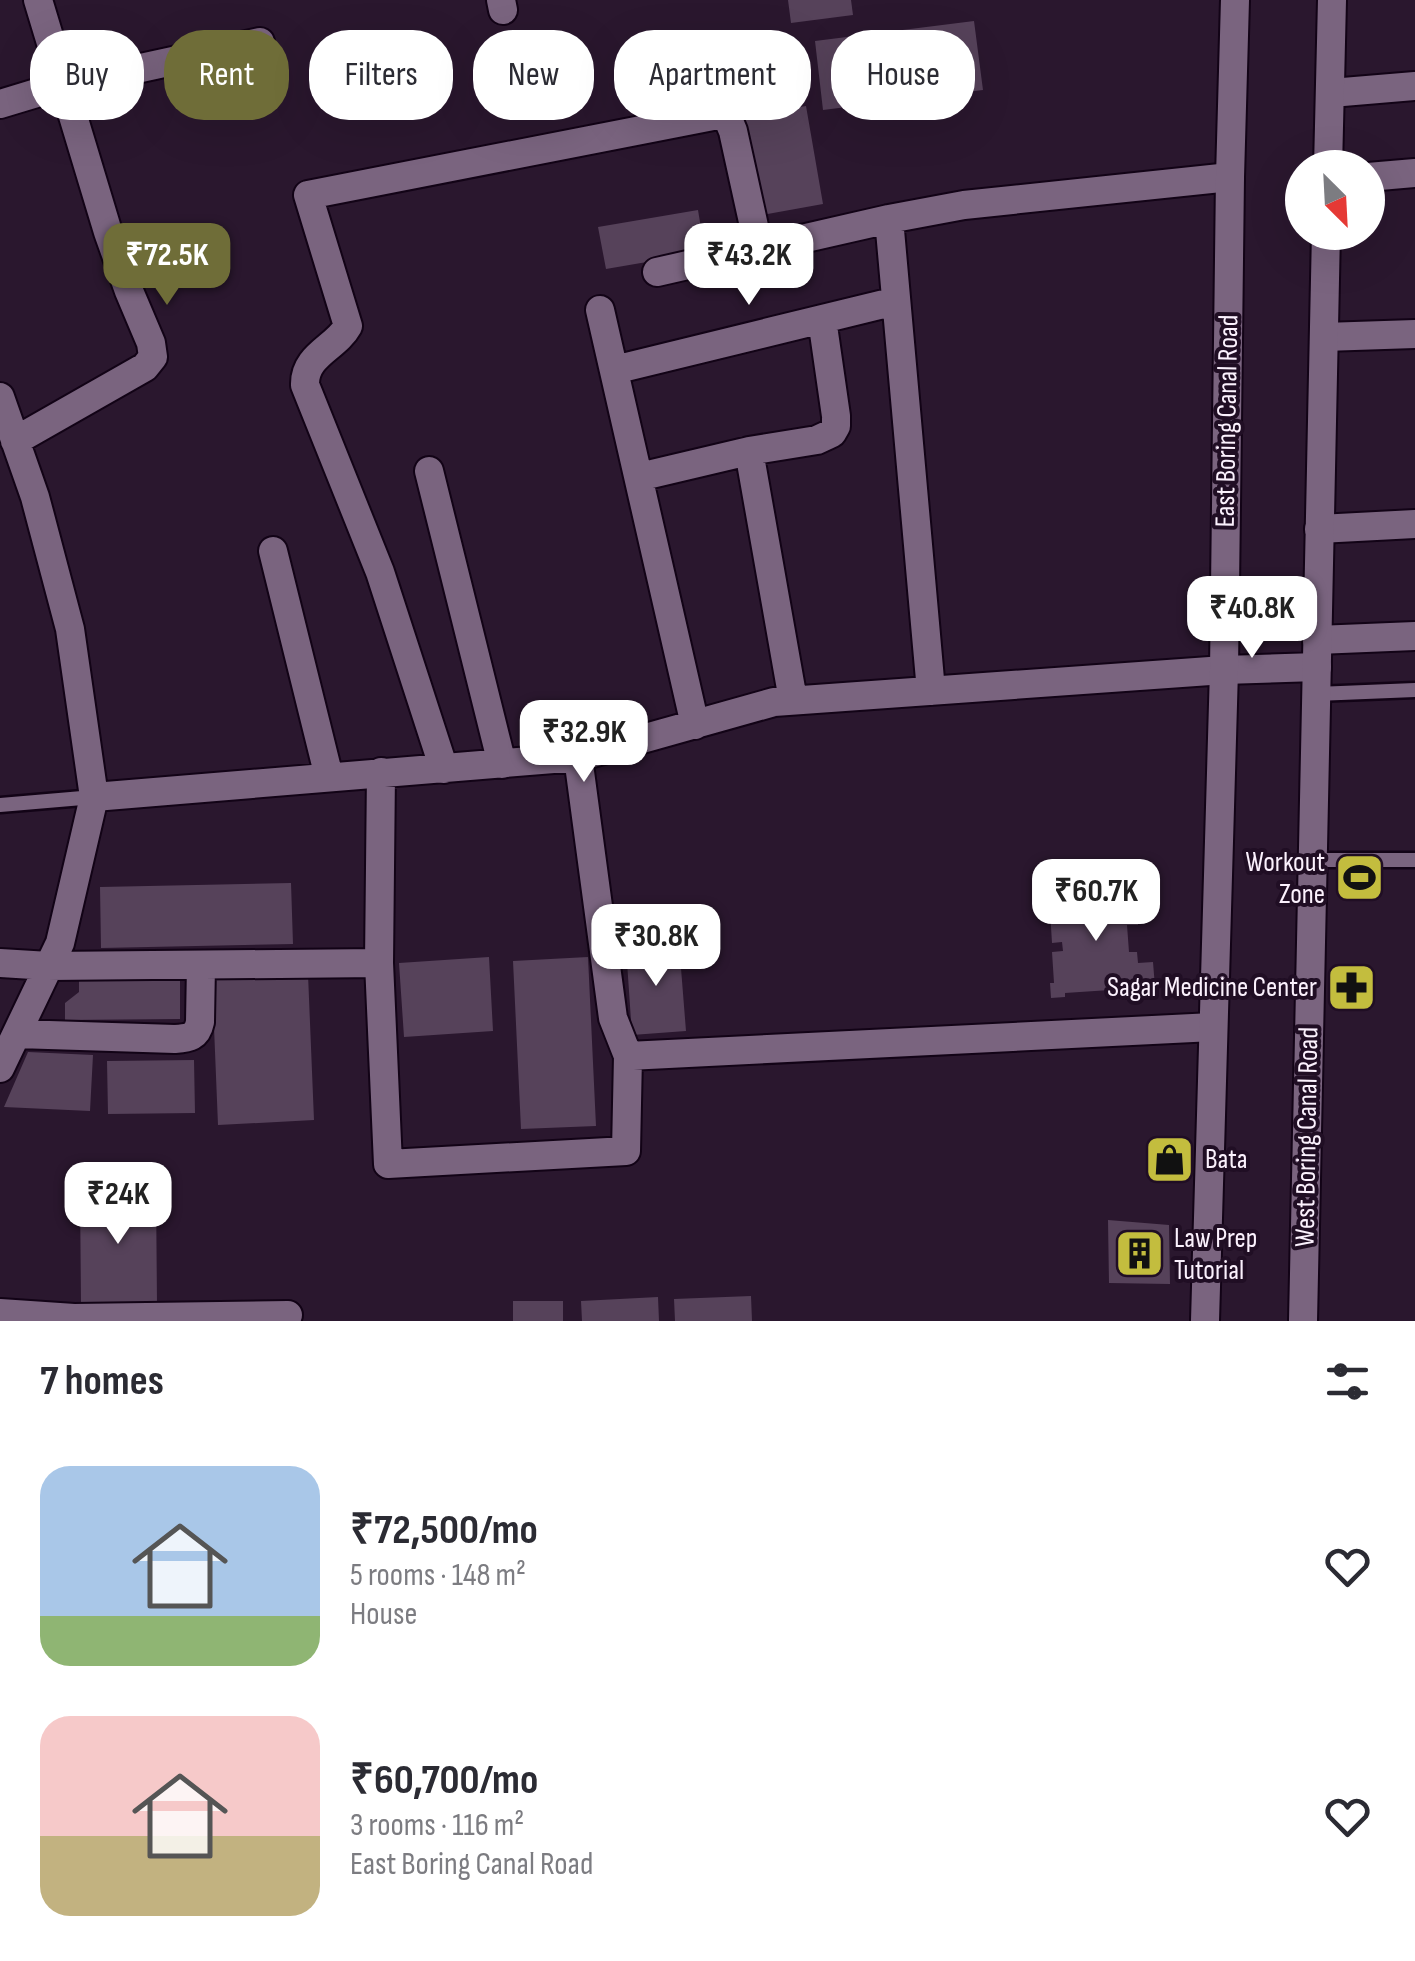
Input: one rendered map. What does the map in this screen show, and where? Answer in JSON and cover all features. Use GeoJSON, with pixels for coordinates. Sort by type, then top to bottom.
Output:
{"type":"FeatureCollection","features":[{"type":"Feature","properties":{"kind":"street"},"geometry":{"type":"LineString","coordinates":[[38,0],[47,30]]}},
{"type":"Feature","properties":{"kind":"street","name":"East Boring Canal Road"},"geometry":{"type":"LineString","coordinates":[[1205,1321],[1224,670],[1234,0]]}},
{"type":"Feature","properties":{"kind":"street"},"geometry":{"type":"LineString","coordinates":[[1329,150],[1332,0]]}},
{"type":"Feature","properties":{"kind":"street"},"geometry":{"type":"LineString","coordinates":[[1331,93],[1415,86]]}},
{"type":"Feature","properties":{"kind":"street"},"geometry":{"type":"LineString","coordinates":[[0,104],[30,95]]}},
{"type":"Feature","properties":{"kind":"street"},"geometry":{"type":"LineString","coordinates":[[444,769],[380,572],[305,385],[308,367],[348,326],[308,195],[718,115],[728,118],[733,132],[759,248]]}},
{"type":"Feature","properties":{"kind":"street"},"geometry":{"type":"LineString","coordinates":[[15,441],[145,366],[153,356],[108,232],[74,120]]}},
{"type":"Feature","properties":{"kind":"street"},"geometry":{"type":"LineString","coordinates":[[1385,176],[1415,173]]}},
{"type":"Feature","properties":{"kind":"street"},"geometry":{"type":"LineString","coordinates":[[657,272],[964,205],[1230,177]]}},
{"type":"Feature","properties":{"kind":"street"},"geometry":{"type":"LineString","coordinates":[[889,219],[931,691]]}},
{"type":"Feature","properties":{"kind":"street","name":"West Boring Canal Road"},"geometry":{"type":"LineString","coordinates":[[1304,1321],[1326,250]]}},
{"type":"Feature","properties":{"kind":"street"},"geometry":{"type":"LineString","coordinates":[[614,370],[896,302]]}},
{"type":"Feature","properties":{"kind":"street"},"geometry":{"type":"LineString","coordinates":[[600,310],[695,725]]}},
{"type":"Feature","properties":{"kind":"street"},"geometry":{"type":"LineString","coordinates":[[639,477],[749,451],[817,440],[832,433],[836,416],[822,319]]}},
{"type":"Feature","properties":{"kind":"street"},"geometry":{"type":"LineString","coordinates":[[1324,337],[1415,334]]}},
{"type":"Feature","properties":{"kind":"street"},"geometry":{"type":"LineString","coordinates":[[0,1068],[60,943],[94,797],[70,629],[35,497],[1,401]]}},
{"type":"Feature","properties":{"kind":"street"},"geometry":{"type":"LineString","coordinates":[[749,451],[793,700]]}},
{"type":"Feature","properties":{"kind":"street"},"geometry":{"type":"LineString","coordinates":[[430,471],[502,764]]}},
{"type":"Feature","properties":{"kind":"street"},"geometry":{"type":"LineString","coordinates":[[1320,529],[1415,524]]}},
{"type":"Feature","properties":{"kind":"street"},"geometry":{"type":"LineString","coordinates":[[274,551],[329,777]]}},
{"type":"Feature","properties":{"kind":"street"},"geometry":{"type":"LineString","coordinates":[[94,797],[578,756],[774,702],[1317,667],[1415,636]]}},
{"type":"Feature","properties":{"kind":"street"},"geometry":{"type":"LineString","coordinates":[[381,772],[379,963],[388,1164],[626,1151],[628,1056],[613,1018],[578,756]]}},
{"type":"Feature","properties":{"kind":"street"},"geometry":{"type":"LineString","coordinates":[[0,962],[49,966],[379,963]]}},
{"type":"Feature","properties":{"kind":"street"},"geometry":{"type":"LineString","coordinates":[[17,1034],[175,1039],[192,1036],[198,1032],[200,1022],[201,965]]}},
{"type":"Feature","properties":{"kind":"street"},"geometry":{"type":"LineString","coordinates":[[628,1056],[1213,1027]]}},
{"type":"Feature","properties":{"kind":"street"},"geometry":{"type":"LineString","coordinates":[[0,1314],[74,1320],[288,1315]]}},
{"type":"Feature","properties":{"kind":"lane"},"geometry":{"type":"LineString","coordinates":[[1317,667],[1415,690]]}},
{"type":"Feature","properties":{"kind":"lane"},"geometry":{"type":"LineString","coordinates":[[0,805],[94,797]]}},
{"type":"Feature","properties":{"kind":"lane"},"geometry":{"type":"LineString","coordinates":[[1313,860],[1415,860]]}},
{"type":"Feature","properties":{"kind":"building"},"geometry":{"type":"Polygon","coordinates":[[[788,0],[851,0],[853,15],[791,23],[788,0]]]}},
{"type":"Feature","properties":{"kind":"building"},"geometry":{"type":"Polygon","coordinates":[[[974,21],[983,90],[975,91],[975,30],[902,30],[974,21]]]}},
{"type":"Feature","properties":{"kind":"building"},"geometry":{"type":"Polygon","coordinates":[[[831,39],[831,109],[823,110],[815,41],[831,39]]]}},
{"type":"Feature","properties":{"kind":"building"},"geometry":{"type":"Polygon","coordinates":[[[740,120],[808,120],[823,204],[756,216],[740,120]]]}},
{"type":"Feature","properties":{"kind":"building"},"geometry":{"type":"Polygon","coordinates":[[[698,210],[705,252],[606,269],[598,227],[698,210]]]}},
{"type":"Feature","properties":{"kind":"building"},"geometry":{"type":"Polygon","coordinates":[[[291,883],[293,944],[101,948],[100,887],[291,883]]]}},
{"type":"Feature","properties":{"kind":"building"},"geometry":{"type":"Polygon","coordinates":[[[1057,894],[1057,900],[1146,894],[1147,916],[1138,917],[1138,925],[1127,925],[1129,952],[1137,952],[1138,963],[1153,962],[1155,987],[1065,993],[1065,997],[1051,998],[1052,952],[1063,951],[1062,942],[1052,943],[1050,910],[1042,910],[1041,895],[1057,894]]]}},
{"type":"Feature","properties":{"kind":"building"},"geometry":{"type":"Polygon","coordinates":[[[679,943],[686,1031],[632,1035],[626,947],[679,943]]]}},
{"type":"Feature","properties":{"kind":"building"},"geometry":{"type":"Polygon","coordinates":[[[489,957],[493,1031],[404,1037],[399,963],[489,957]]]}},
{"type":"Feature","properties":{"kind":"building"},"geometry":{"type":"Polygon","coordinates":[[[588,957],[596,1126],[521,1129],[513,961],[588,957]]]}},
{"type":"Feature","properties":{"kind":"building"},"geometry":{"type":"Polygon","coordinates":[[[79,967],[180,967],[180,1019],[65,1020],[65,1003],[79,992],[79,967]]]}},
{"type":"Feature","properties":{"kind":"building"},"geometry":{"type":"Polygon","coordinates":[[[308,974],[314,1120],[218,1125],[212,978],[308,974]]]}},
{"type":"Feature","properties":{"kind":"building"},"geometry":{"type":"Polygon","coordinates":[[[28,1052],[93,1055],[90,1111],[4,1107],[28,1052]]]}},
{"type":"Feature","properties":{"kind":"building"},"geometry":{"type":"Polygon","coordinates":[[[194,1060],[195,1113],[108,1114],[107,1061],[194,1060]]]}},
{"type":"Feature","properties":{"kind":"building"},"geometry":{"type":"Polygon","coordinates":[[[156,1189],[157,1303],[81,1305],[80,1190],[156,1189]]]}},
{"type":"Feature","properties":{"kind":"building","name":"Law Prep Tutorial"},"geometry":{"type":"Polygon","coordinates":[[[1108,1220],[1169,1225],[1170,1284],[1109,1283],[1108,1220]]]}},
{"type":"Feature","properties":{"kind":"building"},"geometry":{"type":"Polygon","coordinates":[[[751,1296],[752,1321],[675,1321],[674,1299],[751,1296]]]}},
{"type":"Feature","properties":{"kind":"building"},"geometry":{"type":"Polygon","coordinates":[[[658,1297],[659,1321],[582,1321],[581,1301],[658,1297]]]}},
{"type":"Feature","properties":{"kind":"building"},"geometry":{"type":"Polygon","coordinates":[[[513,1301],[563,1301],[563,1321],[513,1321],[513,1301]]]}},
{"type":"Feature","properties":{"kind":"place","name":"Workout Zone"},"geometry":{"type":"Point","coordinates":[1360,878]}},
{"type":"Feature","properties":{"kind":"place","name":"Sagar Medicine Center"},"geometry":{"type":"Point","coordinates":[1352,987]}},
{"type":"Feature","properties":{"kind":"place","name":"Bata"},"geometry":{"type":"Point","coordinates":[1170,1159]}},
{"type":"Feature","properties":{"kind":"place","name":"Law Prep Tutorial"},"geometry":{"type":"Point","coordinates":[1139,1254]}}]}
